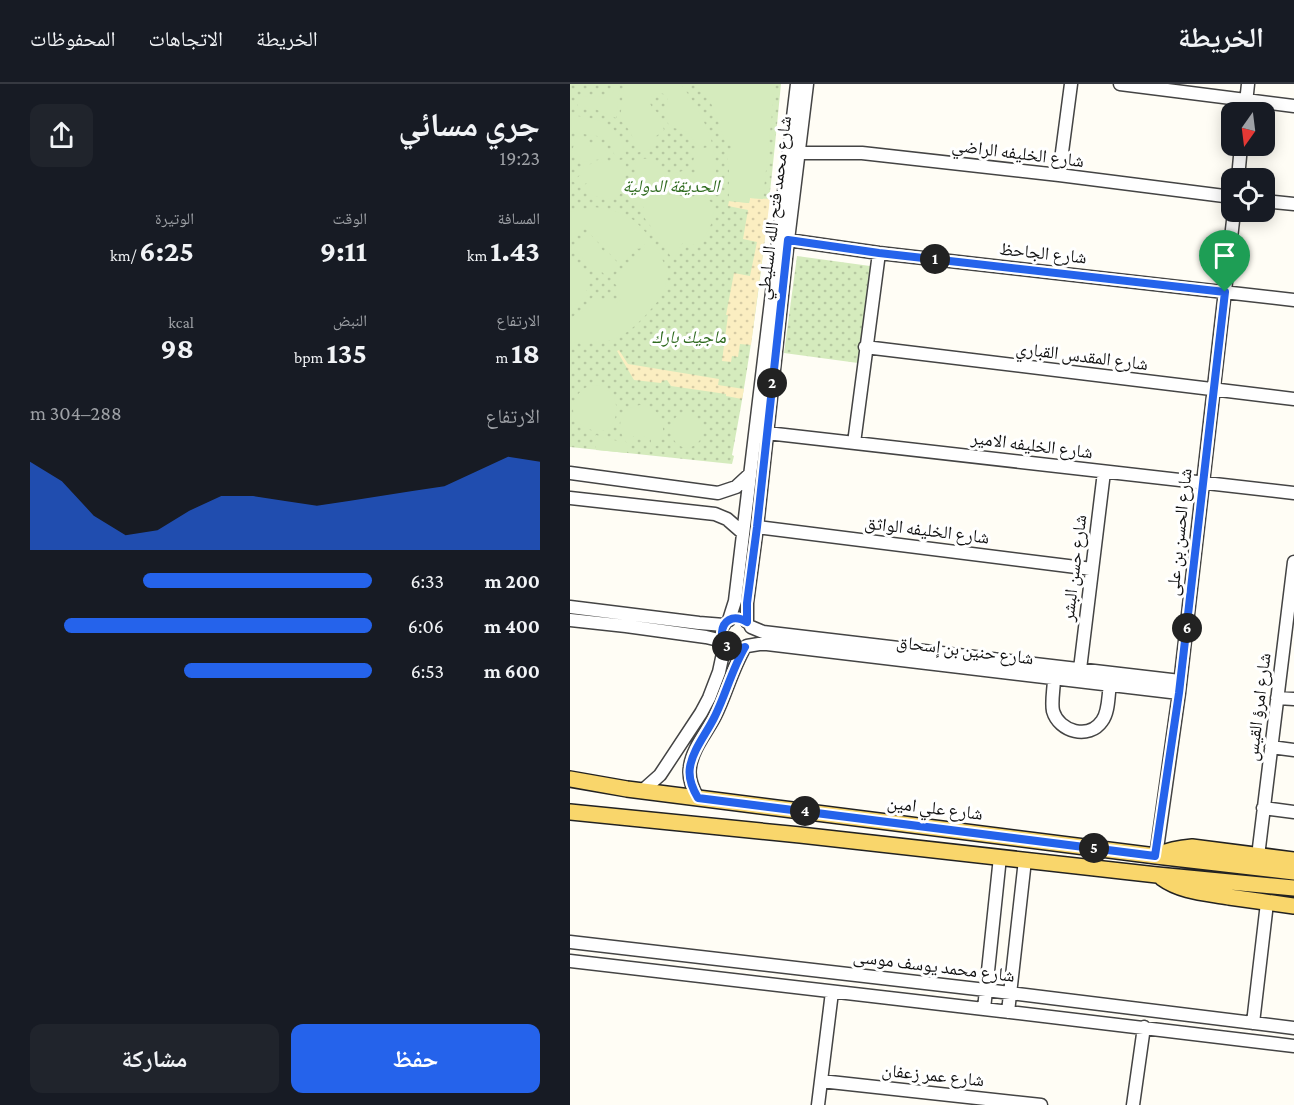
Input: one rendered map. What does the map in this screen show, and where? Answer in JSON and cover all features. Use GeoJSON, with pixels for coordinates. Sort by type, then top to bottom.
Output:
{"type":"FeatureCollection","features":[{"type":"Feature","properties":{"kind":"main road","name":"شارع علي امين"},"geometry":{"type":"LineString","coordinates":[[575,782],[1155,856],[1179,848],[1192,847],[1294,860]]}},
{"type":"Feature","properties":{"kind":"main road"},"geometry":{"type":"LineString","coordinates":[[570,803],[621,817]]}},
{"type":"Feature","properties":{"kind":"main road"},"geometry":{"type":"LineString","coordinates":[[570,812],[1294,888]]}},
{"type":"Feature","properties":{"kind":"main road"},"geometry":{"type":"LineString","coordinates":[[1155,856],[1294,872]]}},
{"type":"Feature","properties":{"kind":"main road"},"geometry":{"type":"LineString","coordinates":[[1157,875],[1169,883],[1188,890],[1294,906]]}},
{"type":"Feature","properties":{"kind":"street","name":"شارع محمد فتح الله السليطي"},"geometry":{"type":"LineString","coordinates":[[727,622],[734,606],[796,84]]}},
{"type":"Feature","properties":{"kind":"street","name":"شارع محمد فتح الله السليطي"},"geometry":{"type":"LineString","coordinates":[[749,625],[747,603],[807,84]]}},
{"type":"Feature","properties":{"kind":"street"},"geometry":{"type":"LineString","coordinates":[[1059,175],[1071,84]]}},
{"type":"Feature","properties":{"kind":"street"},"geometry":{"type":"LineString","coordinates":[[1120,84],[1223,102]]}},
{"type":"Feature","properties":{"kind":"street"},"geometry":{"type":"LineString","coordinates":[[1246,102],[1248,84]]}},
{"type":"Feature","properties":{"kind":"street"},"geometry":{"type":"LineString","coordinates":[[1275,106],[1294,106]]}},
{"type":"Feature","properties":{"kind":"street","name":"شارع الخليفه الراضي"},"geometry":{"type":"LineString","coordinates":[[799,153],[862,153],[1221,196]]}},
{"type":"Feature","properties":{"kind":"street"},"geometry":{"type":"LineString","coordinates":[[1275,202],[1294,204]]}},
{"type":"Feature","properties":{"kind":"street","name":"شارع الحسن بن على"},"geometry":{"type":"LineString","coordinates":[[1155,856],[1180,687],[1233,222]]}},
{"type":"Feature","properties":{"kind":"street","name":"شارع الجاحظ"},"geometry":{"type":"LineString","coordinates":[[788,240],[879,253],[1294,300]]}},
{"type":"Feature","properties":{"kind":"street"},"geometry":{"type":"LineString","coordinates":[[854,443],[879,253]]}},
{"type":"Feature","properties":{"kind":"street","name":"شارع المقدس القباري"},"geometry":{"type":"LineString","coordinates":[[865,347],[1294,399]]}},
{"type":"Feature","properties":{"kind":"street","name":"شارع الخليفه الامير"},"geometry":{"type":"LineString","coordinates":[[767,433],[1294,493]]}},
{"type":"Feature","properties":{"kind":"street","name":"شارع حسن البشر"},"geometry":{"type":"LineString","coordinates":[[1080,669],[1104,472]]}},
{"type":"Feature","properties":{"kind":"street"},"geometry":{"type":"LineString","coordinates":[[570,473],[718,493],[736,487],[750,474]]}},
{"type":"Feature","properties":{"kind":"street"},"geometry":{"type":"LineString","coordinates":[[715,514],[722,504],[718,493]]}},
{"type":"Feature","properties":{"kind":"street"},"geometry":{"type":"LineString","coordinates":[[570,498],[715,514],[727,519],[743,533]]}},
{"type":"Feature","properties":{"kind":"street","name":"شارع الخليفه الواثق"},"geometry":{"type":"LineString","coordinates":[[757,527],[1092,569]]}},
{"type":"Feature","properties":{"kind":"street","name":"شارع امرؤ القيس"},"geometry":{"type":"LineString","coordinates":[[1258,856],[1277,698],[1292,598],[1294,562]]}},
{"type":"Feature","properties":{"kind":"street"},"geometry":{"type":"LineString","coordinates":[[570,607],[705,624],[727,622],[735,618],[742,619],[749,625],[752,638],[735,667],[721,703],[690,765],[691,783],[698,798]]}},
{"type":"Feature","properties":{"kind":"street"},"geometry":{"type":"LineString","coordinates":[[570,620],[706,637],[735,649],[746,647]]}},
{"type":"Feature","properties":{"kind":"street"},"geometry":{"type":"LineString","coordinates":[[642,790],[660,775],[709,698],[721,665],[724,643],[722,630],[727,622]]}},
{"type":"Feature","properties":{"kind":"street","name":"شارع حنين بن إسحاق"},"geometry":{"type":"LineString","coordinates":[[749,625],[763,632],[1080,669],[1180,687]]}},
{"type":"Feature","properties":{"kind":"street","name":"شارع حنين بن إسحاق"},"geometry":{"type":"LineString","coordinates":[[746,647],[767,644],[1110,685],[1149,683]]}},
{"type":"Feature","properties":{"kind":"street"},"geometry":{"type":"LineString","coordinates":[[1054,678],[1053,709],[1061,724],[1075,731],[1091,730],[1104,720],[1110,685]]}},
{"type":"Feature","properties":{"kind":"street"},"geometry":{"type":"LineString","coordinates":[[1277,698],[1294,699]]}},
{"type":"Feature","properties":{"kind":"street"},"geometry":{"type":"LineString","coordinates":[[1271,747],[1294,750]]}},
{"type":"Feature","properties":{"kind":"street"},"geometry":{"type":"LineString","coordinates":[[670,761],[674,766],[681,768],[690,765]]}},
{"type":"Feature","properties":{"kind":"street"},"geometry":{"type":"LineString","coordinates":[[1263,808],[1294,812]]}},
{"type":"Feature","properties":{"kind":"street"},"geometry":{"type":"LineString","coordinates":[[984,1008],[1000,857]]}},
{"type":"Feature","properties":{"kind":"street"},"geometry":{"type":"LineString","coordinates":[[1008,1012],[1025,860]]}},
{"type":"Feature","properties":{"kind":"street"},"geometry":{"type":"LineString","coordinates":[[1253,1023],[1267,903]]}},
{"type":"Feature","properties":{"kind":"street","name":"شارع محمد يوسف موسى"},"geometry":{"type":"LineString","coordinates":[[570,942],[1294,1028]]}},
{"type":"Feature","properties":{"kind":"street","name":"شارع محمد يوسف موسى"},"geometry":{"type":"LineString","coordinates":[[570,961],[1294,1046]]}},
{"type":"Feature","properties":{"kind":"street"},"geometry":{"type":"LineString","coordinates":[[818,1105],[832,992]]}},
{"type":"Feature","properties":{"kind":"street"},"geometry":{"type":"LineString","coordinates":[[1133,1105],[1144,1027]]}},
{"type":"Feature","properties":{"kind":"street","name":"شارع عمر زعفان"},"geometry":{"type":"LineString","coordinates":[[821,1081],[1041,1105]]}},
{"type":"Feature","properties":{"kind":"green space","name":"الحديقة الدولية"},"geometry":{"type":"Polygon","coordinates":[[[570,84],[781,84],[761,270],[732,464],[570,447],[570,84]]]}},
{"type":"Feature","properties":{"kind":"green space"},"geometry":{"type":"Polygon","coordinates":[[[614,84],[620,84],[616,118],[595,109],[578,107],[578,97],[603,98],[613,92],[614,84]]]}},
{"type":"Feature","properties":{"kind":"green space"},"geometry":{"type":"Polygon","coordinates":[[[624,84],[681,84],[708,130],[714,150],[716,170],[714,198],[641,187],[641,190],[708,200],[714,204],[712,222],[706,234],[692,245],[683,243],[680,252],[672,259],[649,224],[654,219],[652,217],[647,222],[640,210],[644,208],[643,206],[638,207],[634,195],[636,160],[650,158],[666,172],[676,173],[686,169],[695,177],[699,173],[692,166],[696,149],[710,147],[710,144],[696,146],[686,132],[670,128],[665,114],[668,99],[665,95],[657,93],[652,95],[650,103],[658,113],[664,130],[655,137],[650,149],[636,153],[631,134],[620,120],[624,84]]]}},
{"type":"Feature","properties":{"kind":"green space"},"geometry":{"type":"Polygon","coordinates":[[[700,84],[775,84],[763,199],[750,198],[749,203],[729,201],[727,152],[732,151],[731,144],[726,144],[714,109],[700,84]]]}},
{"type":"Feature","properties":{"kind":"green space"},"geometry":{"type":"Polygon","coordinates":[[[570,115],[595,119],[607,124],[616,132],[626,154],[615,156],[609,142],[604,137],[570,132],[570,115]]]}},
{"type":"Feature","properties":{"kind":"green space"},"geometry":{"type":"Polygon","coordinates":[[[576,136],[591,138],[588,141],[590,146],[594,145],[595,139],[604,147],[608,158],[583,162],[572,152],[576,136]]]}},
{"type":"Feature","properties":{"kind":"green space"},"geometry":{"type":"Polygon","coordinates":[[[626,159],[621,193],[612,199],[594,196],[586,191],[590,187],[589,184],[586,183],[585,188],[582,188],[571,180],[580,175],[584,165],[626,159]]]}},
{"type":"Feature","properties":{"kind":"green space"},"geometry":{"type":"Polygon","coordinates":[[[593,207],[620,213],[641,227],[661,256],[666,270],[666,283],[658,301],[630,330],[610,340],[570,342],[570,319],[590,305],[588,302],[593,297],[597,300],[600,297],[604,301],[608,297],[615,304],[622,299],[615,291],[618,287],[614,283],[618,280],[614,276],[646,246],[644,244],[639,249],[637,248],[626,260],[619,258],[586,224],[570,243],[570,212],[593,207]]]}},
{"type":"Feature","properties":{"kind":"green space"},"geometry":{"type":"Polygon","coordinates":[[[586,234],[588,236],[590,234],[604,252],[606,250],[617,262],[618,266],[607,277],[600,270],[597,273],[572,247],[586,234]]]}},
{"type":"Feature","properties":{"kind":"green space"},"geometry":{"type":"Polygon","coordinates":[[[797,256],[870,266],[858,363],[784,353],[797,256]]]}},
{"type":"Feature","properties":{"kind":"green space"},"geometry":{"type":"Polygon","coordinates":[[[570,259],[590,279],[586,283],[590,287],[586,290],[590,294],[575,304],[577,307],[570,313],[570,259]]]}},
{"type":"Feature","properties":{"kind":"green space"},"geometry":{"type":"Polygon","coordinates":[[[597,385],[607,390],[616,406],[613,423],[607,429],[599,431],[580,424],[574,417],[573,411],[575,400],[581,391],[597,385]]]}},
{"type":"Feature","properties":{"kind":"green space"},"geometry":{"type":"Polygon","coordinates":[[[640,405],[653,410],[661,420],[663,433],[657,446],[651,445],[651,439],[642,436],[633,436],[632,444],[628,444],[621,432],[623,415],[627,410],[640,405]]]}},
{"type":"Feature","properties":{"kind":"green space"},"geometry":{"type":"Polygon","coordinates":[[[683,412],[697,417],[702,430],[700,440],[686,448],[679,446],[671,434],[671,426],[675,418],[683,412]]]}},
{"type":"Feature","properties":{"kind":"green space"},"geometry":{"type":"Polygon","coordinates":[[[596,435],[628,446],[627,453],[596,450],[596,435]]]}},
{"type":"Feature","properties":{"kind":"sand"},"geometry":{"type":"Polygon","coordinates":[[[750,198],[770,199],[751,345],[740,344],[738,357],[732,356],[731,362],[722,361],[728,315],[726,315],[734,273],[750,276],[757,242],[743,239],[748,210],[728,206],[729,201],[749,203],[750,198]]]}},
{"type":"Feature","properties":{"kind":"sand"},"geometry":{"type":"Polygon","coordinates":[[[619,350],[628,364],[719,379],[718,385],[744,389],[742,399],[726,396],[726,394],[671,386],[667,380],[661,383],[634,380],[617,351],[619,350]]]}},
{"type":"Feature","properties":{"kind":"route"},"geometry":{"type":"LineString","coordinates":[[788,240],[879,253],[1225,292],[1179,693],[1155,856],[698,798],[690,777],[691,760],[715,716],[745,647],[729,648],[721,636],[724,625],[729,620],[735,618],[747,622],[747,603],[788,240]]}},
{"type":"Feature","properties":{"kind":"park label","name":"ماجيك بارك"},"geometry":{"type":"Point","coordinates":[689,337]}}]}
